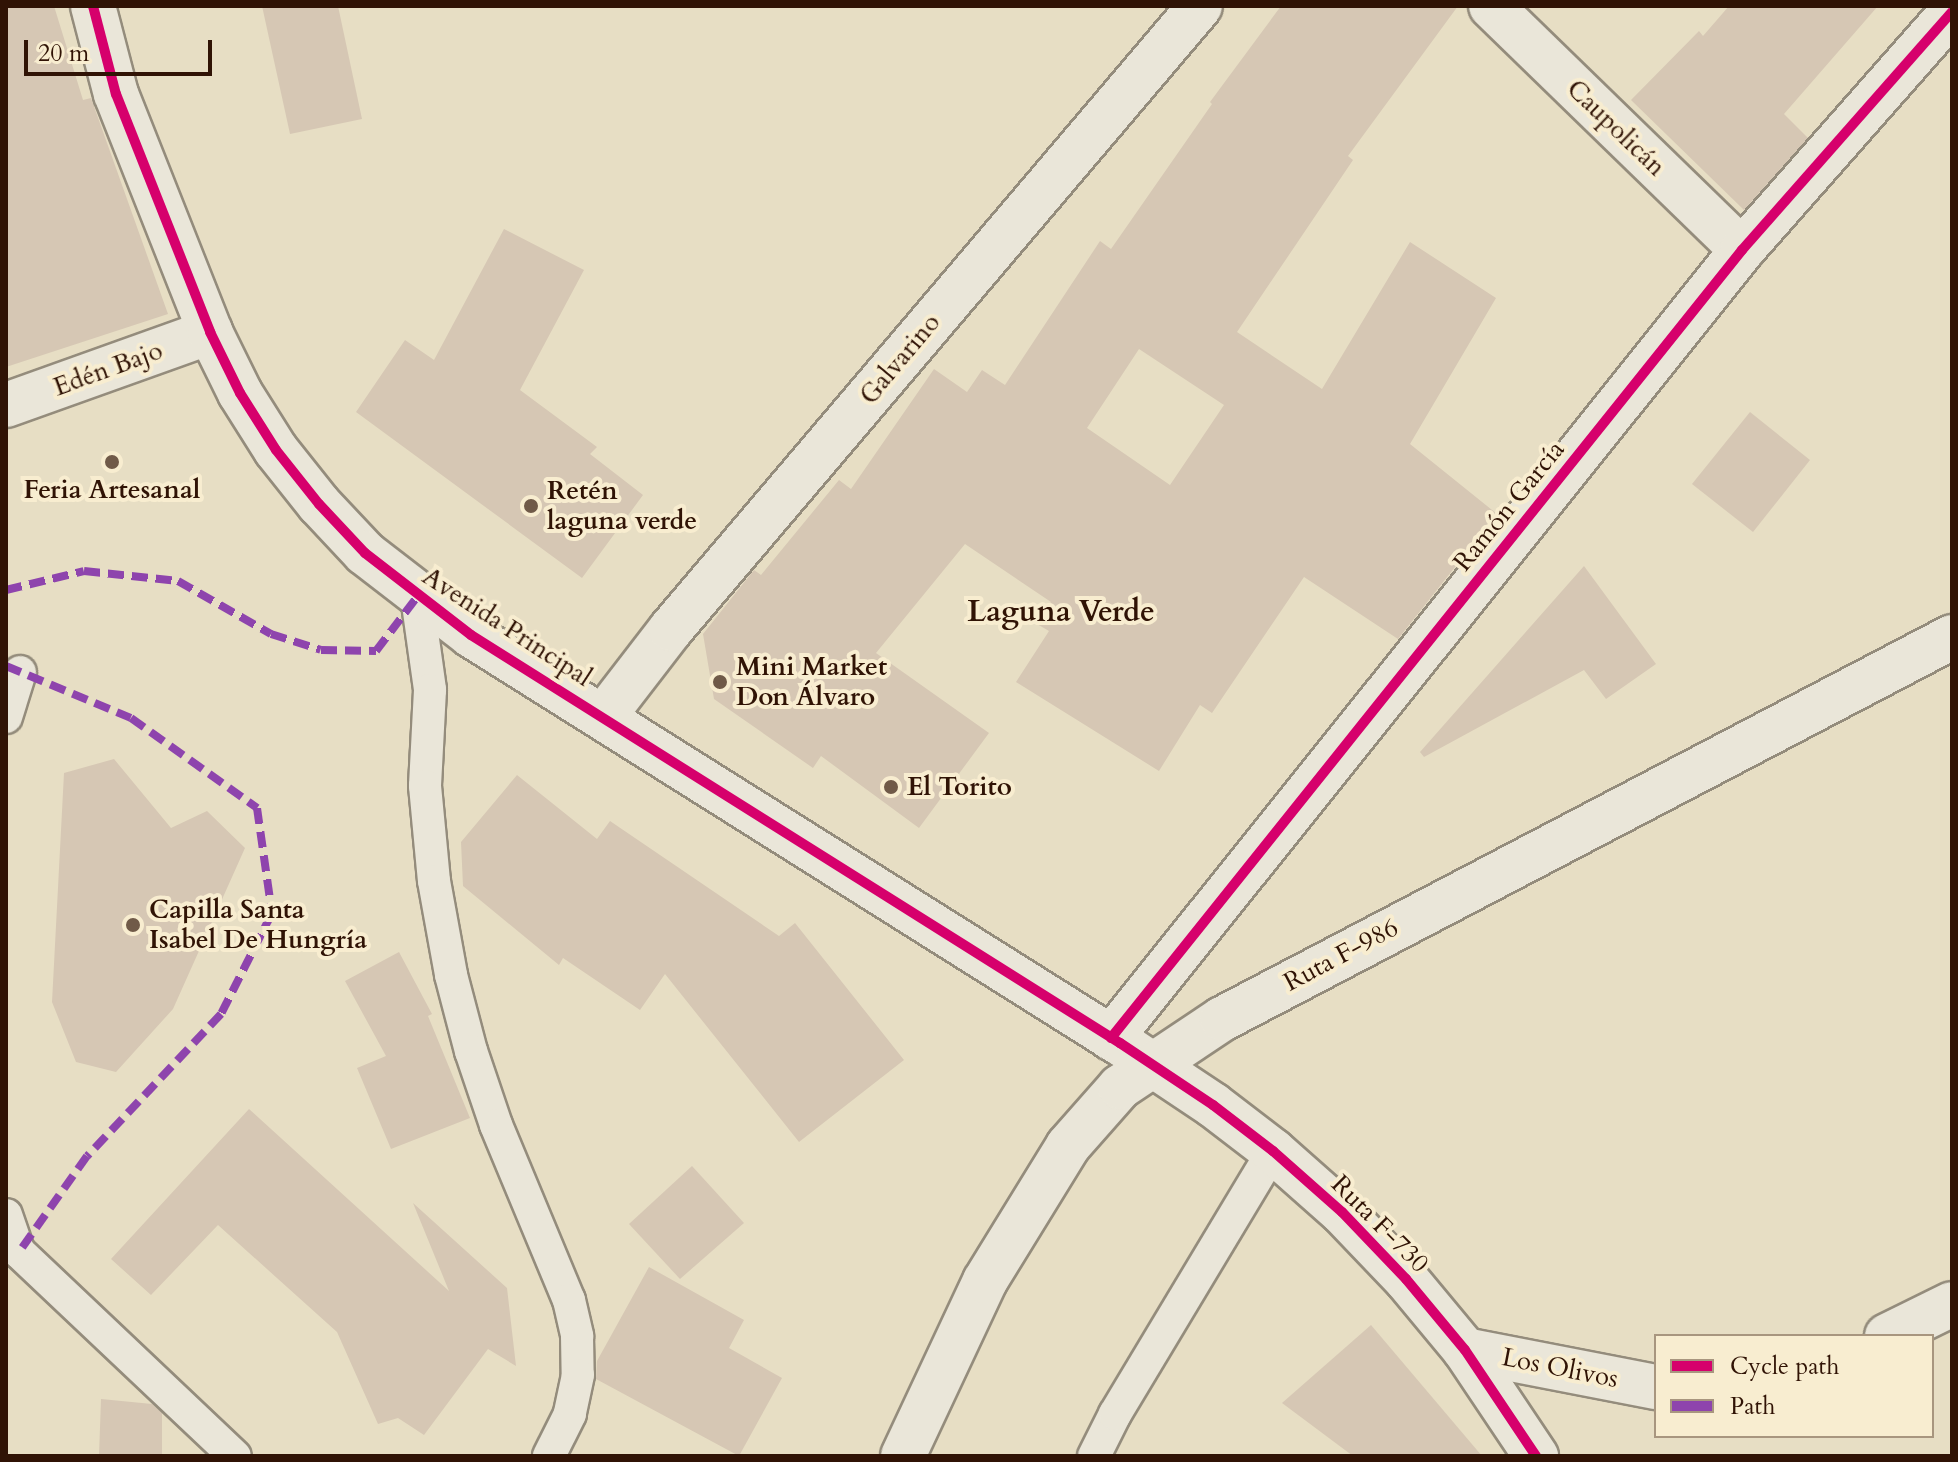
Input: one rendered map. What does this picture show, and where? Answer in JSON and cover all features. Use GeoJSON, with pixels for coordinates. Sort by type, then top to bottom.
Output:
{"type":"FeatureCollection","features":[{"type":"Feature","properties":{"kind":"street","name":"Avenida Principal"},"geometry":{"type":"LineString","coordinates":[[93,6],[116,94],[210,332],[240,393],[276,450],[319,504],[365,553],[417,597],[471,635],[1152,1064]]}},
{"type":"Feature","properties":{"kind":"street","name":"Galvarino"},"geometry":{"type":"LineString","coordinates":[[604,716],[681,617],[1200,6]]}},
{"type":"Feature","properties":{"kind":"street","name":"Caupolicán"},"geometry":{"type":"LineString","coordinates":[[1491,6],[1742,250]]}},
{"type":"Feature","properties":{"kind":"street","name":"Ramón García"},"geometry":{"type":"LineString","coordinates":[[1111,1038],[1742,250],[1952,12]]}},
{"type":"Feature","properties":{"kind":"street","name":"Edén Bajo"},"geometry":{"type":"LineString","coordinates":[[6,405],[210,332]]}},
{"type":"Feature","properties":{"kind":"street","name":"Ruta F-986"},"geometry":{"type":"LineString","coordinates":[[903,1456],[985,1281],[1051,1172],[1093,1115],[1120,1087],[1222,1019],[1952,637]]}},
{"type":"Feature","properties":{"kind":"street","name":"Ruta F-730"},"geometry":{"type":"LineString","coordinates":[[1152,1064],[1273,1151],[1342,1212],[1406,1279],[1465,1350],[1536,1456]]}},
{"type":"Feature","properties":{"kind":"street"},"geometry":{"type":"LineString","coordinates":[[1891,1334],[1952,1304]]}},
{"type":"Feature","properties":{"kind":"street","name":"Los Olivos"},"geometry":{"type":"LineString","coordinates":[[1465,1350],[1654,1387]]}},
{"type":"Feature","properties":{"kind":"lane"},"geometry":{"type":"LineString","coordinates":[[417,597],[430,690],[425,786],[434,881],[451,975],[491,1111],[569,1300],[577,1336],[578,1375],[570,1414],[549,1456]]}},
{"type":"Feature","properties":{"kind":"lane"},"geometry":{"type":"LineString","coordinates":[[6,717],[20,672]]}},
{"type":"Feature","properties":{"kind":"lane"},"geometry":{"type":"LineString","coordinates":[[1094,1456],[1115,1414],[1273,1151]]}},
{"type":"Feature","properties":{"kind":"lane"},"geometry":{"type":"LineString","coordinates":[[6,1215],[19,1252],[235,1456]]}},
{"type":"Feature","properties":{"kind":"building"},"geometry":{"type":"Polygon","coordinates":[[[6,6],[54,6],[83,100],[91,98],[168,314],[6,367],[6,6]]]}},
{"type":"Feature","properties":{"kind":"building"},"geometry":{"type":"Polygon","coordinates":[[[262,6],[338,6],[362,119],[290,134],[262,6]]]}},
{"type":"Feature","properties":{"kind":"building"},"geometry":{"type":"Polygon","coordinates":[[[1281,6],[1458,6],[1348,156],[1353,160],[1237,332],[1322,389],[1410,242],[1496,298],[1410,444],[1497,514],[1398,639],[1304,577],[1212,713],[1200,705],[1159,771],[1016,682],[1049,631],[1037,624],[1051,602],[965,544],[876,653],[989,733],[919,828],[821,756],[813,768],[714,699],[703,634],[754,570],[761,575],[839,480],[851,489],[934,369],[967,392],[982,370],[1005,385],[1100,241],[1111,249],[1212,104],[1210,102],[1281,6]],[[1139,349],[1087,428],[1170,485],[1224,405],[1139,349]]]}},
{"type":"Feature","properties":{"kind":"building"},"geometry":{"type":"Polygon","coordinates":[[[1729,6],[1878,6],[1784,114],[1808,138],[1744,210],[1631,100],[1699,31],[1703,36],[1729,6]]]}},
{"type":"Feature","properties":{"kind":"building"},"geometry":{"type":"Polygon","coordinates":[[[504,229],[584,270],[520,390],[597,447],[590,454],[643,495],[582,578],[356,412],[405,340],[434,360],[504,229]]]}},
{"type":"Feature","properties":{"kind":"building"},"geometry":{"type":"Polygon","coordinates":[[[1750,412],[1810,460],[1753,532],[1692,484],[1750,412]]]}},
{"type":"Feature","properties":{"kind":"building"},"geometry":{"type":"Polygon","coordinates":[[[1584,566],[1656,664],[1606,699],[1584,670],[1424,757],[1420,752],[1584,566]]]}},
{"type":"Feature","properties":{"kind":"building","name":"Capilla Santa Isabel De Hungría"},"geometry":{"type":"Polygon","coordinates":[[[114,759],[171,828],[207,811],[245,848],[173,1009],[116,1072],[76,1062],[52,1002],[64,773],[114,759]]]}},
{"type":"Feature","properties":{"kind":"building"},"geometry":{"type":"Polygon","coordinates":[[[517,775],[597,839],[610,821],[779,936],[795,923],[904,1060],[799,1142],[665,974],[640,1010],[563,958],[559,965],[463,886],[461,842],[517,775]]]}},
{"type":"Feature","properties":{"kind":"building"},"geometry":{"type":"Polygon","coordinates":[[[399,952],[432,1014],[428,1016],[470,1118],[391,1149],[357,1068],[386,1056],[345,981],[399,952]]]}},
{"type":"Feature","properties":{"kind":"building"},"geometry":{"type":"Polygon","coordinates":[[[249,1109],[449,1291],[413,1203],[507,1288],[516,1366],[488,1349],[424,1435],[398,1418],[378,1424],[337,1332],[218,1225],[151,1295],[111,1259],[249,1109]]]}},
{"type":"Feature","properties":{"kind":"building"},"geometry":{"type":"Polygon","coordinates":[[[692,1166],[744,1223],[680,1279],[629,1224],[692,1166]]]}},
{"type":"Feature","properties":{"kind":"building"},"geometry":{"type":"Polygon","coordinates":[[[649,1267],[744,1320],[729,1348],[782,1378],[739,1456],[596,1379],[597,1361],[649,1267]]]}},
{"type":"Feature","properties":{"kind":"building"},"geometry":{"type":"Polygon","coordinates":[[[1371,1325],[1482,1456],[1353,1456],[1282,1403],[1371,1325]]]}},
{"type":"Feature","properties":{"kind":"building"},"geometry":{"type":"Polygon","coordinates":[[[101,1399],[152,1404],[162,1413],[162,1456],[99,1456],[101,1399]]]}},
{"type":"Feature","properties":{"kind":"marked path"},"geometry":{"type":"LineString","coordinates":[[6,590],[84,571],[178,581],[271,634],[321,650],[376,651],[417,597]]}},
{"type":"Feature","properties":{"kind":"marked path"},"geometry":{"type":"LineString","coordinates":[[6,666],[131,718],[257,808],[272,913],[221,1014],[87,1156],[19,1252]]}},
{"type":"Feature","properties":{"kind":"cycle path"},"geometry":{"type":"LineString","coordinates":[[93,6],[116,94],[210,332],[240,393],[276,450],[319,504],[365,553],[471,635],[1120,1043],[1213,1105],[1273,1151],[1342,1212],[1406,1279],[1465,1350],[1536,1456]]}},
{"type":"Feature","properties":{"kind":"cycle path"},"geometry":{"type":"LineString","coordinates":[[1111,1038],[1742,250],[1952,12]]}},
{"type":"Feature","properties":{"kind":"place","name":"Feria Artesanal"},"geometry":{"type":"Point","coordinates":[112,462]}},
{"type":"Feature","properties":{"kind":"place","name":"Retén laguna verde"},"geometry":{"type":"Point","coordinates":[531,506]}},
{"type":"Feature","properties":{"kind":"place","name":"Mini Market Don Álvaro"},"geometry":{"type":"Point","coordinates":[720,682]}},
{"type":"Feature","properties":{"kind":"place","name":"El Torito"},"geometry":{"type":"Point","coordinates":[891,787]}},
{"type":"Feature","properties":{"kind":"place","name":"Capilla Santa Isabel De Hungría"},"geometry":{"type":"Point","coordinates":[133,925]}},
{"type":"Feature","properties":{"kind":"district","name":"Laguna Verde"},"geometry":{"type":"Point","coordinates":[1061,612]}}]}
